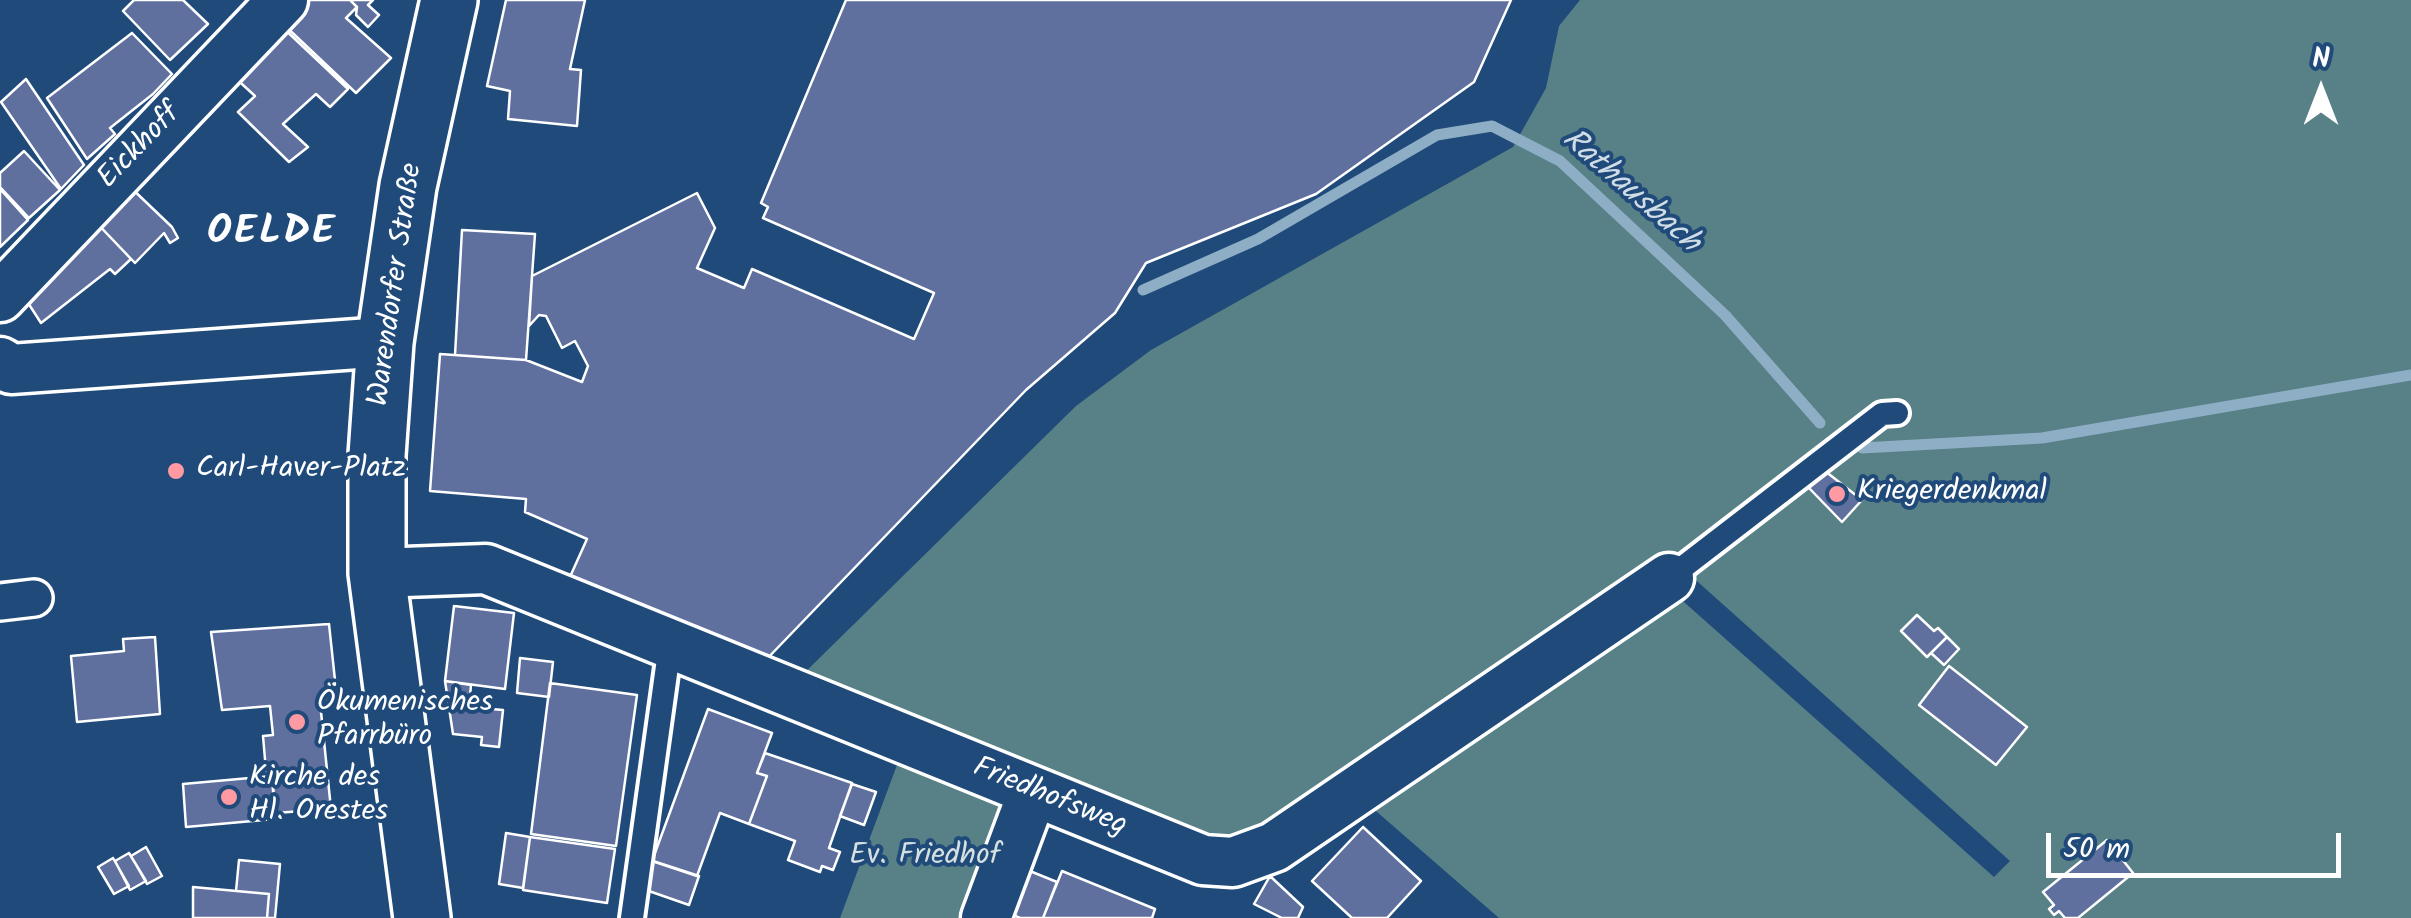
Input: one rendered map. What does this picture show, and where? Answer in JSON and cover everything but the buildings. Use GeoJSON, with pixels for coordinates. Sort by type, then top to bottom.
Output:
{"type":"FeatureCollection","features":[{"type":"Feature","properties":{"kind":"main road","name":"Warendorfer Straße"},"geometry":{"type":"LineString","coordinates":[[422,918],[378,573],[376,455],[385,342],[408,186],[449,0]]}},
{"type":"Feature","properties":{"kind":"street","name":"Eickhoff"},"geometry":{"type":"LineString","coordinates":[[0,297],[283,0]]}},
{"type":"Feature","properties":{"kind":"street"},"geometry":{"type":"LineString","coordinates":[[0,362],[11,369],[385,342]]}},
{"type":"Feature","properties":{"kind":"street","name":"Friedhofsweg"},"geometry":{"type":"LineString","coordinates":[[378,573],[486,569],[1204,860],[1233,862],[1274,847],[1670,578]]}},
{"type":"Feature","properties":{"kind":"street"},"geometry":{"type":"LineString","coordinates":[[986,918],[1033,792]]}},
{"type":"Feature","properties":{"kind":"lane"},"geometry":{"type":"LineString","coordinates":[[1670,578],[1833,452],[1890,413]]}},
{"type":"Feature","properties":{"kind":"lane"},"geometry":{"type":"LineString","coordinates":[[632,918],[670,644]]}},
{"type":"Feature","properties":{"kind":"green space"},"geometry":{"type":"Polygon","coordinates":[[[1580,0],[2411,0],[2411,918],[1499,918],[1369,805],[1676,595],[1994,877],[2010,861],[1670,557],[1267,834],[1203,845],[792,685],[1076,406],[1151,350],[1513,147],[1546,88],[1559,26],[1580,0]]]}},
{"type":"Feature","properties":{"kind":"green space","name":"Ev. Friedhof"},"geometry":{"type":"Polygon","coordinates":[[[900,757],[1011,798],[967,918],[840,918],[900,757]]]}},
{"type":"Feature","properties":{"kind":"waterway","name":"Rathausbach"},"geometry":{"type":"LineString","coordinates":[[1143,290],[1258,239],[1437,135],[1492,126],[1560,161],[1725,315],[1820,423]]}},
{"type":"Feature","properties":{"kind":"waterway","name":"Rathausbach"},"geometry":{"type":"LineString","coordinates":[[1862,448],[2042,438],[2411,375]]}},
{"type":"Feature","properties":{"kind":"place","name":"Carl-Haver-Platz"},"geometry":{"type":"Point","coordinates":[176,471]}},
{"type":"Feature","properties":{"kind":"place","name":"Kriegerdenkmal"},"geometry":{"type":"Point","coordinates":[1837,494]}},
{"type":"Feature","properties":{"kind":"place","name":"Ökumenisches Pfarrbüro"},"geometry":{"type":"Point","coordinates":[297,722]}},
{"type":"Feature","properties":{"kind":"place","name":"Kirche des Hl. Orestes"},"geometry":{"type":"Point","coordinates":[229,797]}},
{"type":"Feature","properties":{"kind":"district","name":"OELDE"},"geometry":{"type":"Point","coordinates":[272,236]}}]}
